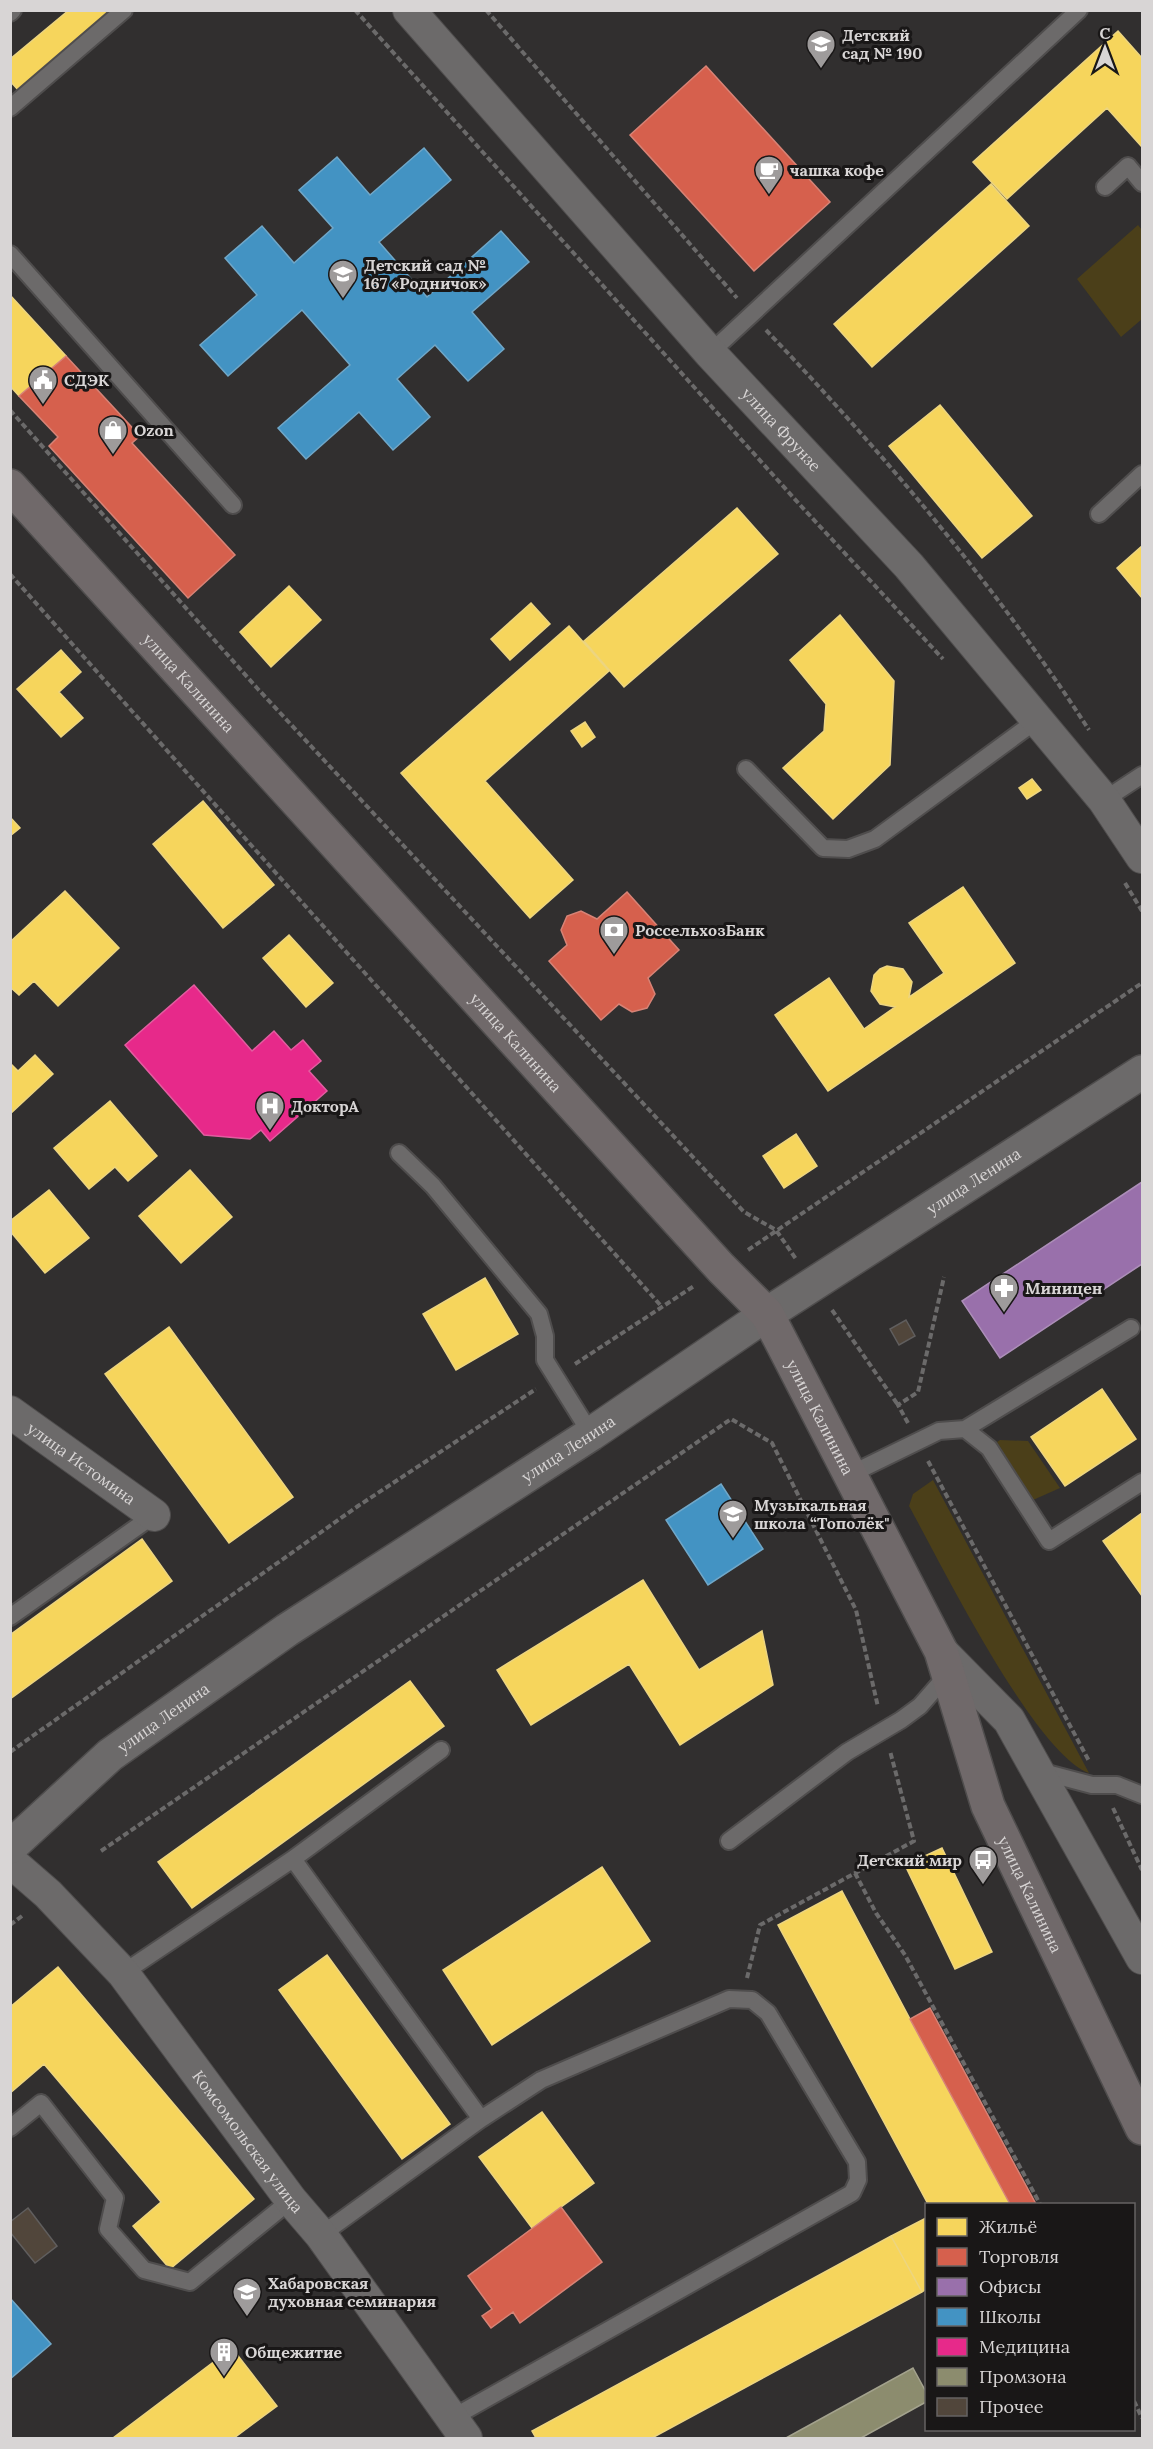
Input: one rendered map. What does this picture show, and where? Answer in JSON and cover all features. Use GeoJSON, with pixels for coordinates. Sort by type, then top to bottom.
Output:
{"type":"FeatureCollection","features":[{"type":"Feature","properties":{"kind":"main road","name":"улица Калинина"},"geometry":{"type":"LineString","coordinates":[[10,486],[721,1268],[767,1314],[851,1474],[945,1662],[988,1806],[1143,2128]]}},
{"type":"Feature","properties":{"kind":"main road","name":"улица Ленина"},"geometry":{"type":"LineString","coordinates":[[10,1847],[111,1755],[287,1630],[591,1434],[767,1314],[1143,1072]]}},
{"type":"Feature","properties":{"kind":"street","name":"улица Фрунзе"},"geometry":{"type":"LineString","coordinates":[[409,10],[710,353],[909,566],[1104,800],[1130,866]]}},
{"type":"Feature","properties":{"kind":"street","name":"улица Истомина"},"geometry":{"type":"LineString","coordinates":[[10,1412],[154,1515]]}},
{"type":"Feature","properties":{"kind":"street","name":"улица Калинина"},"geometry":{"type":"LineString","coordinates":[[945,1662],[1009,1720],[1138,1938]]}},
{"type":"Feature","properties":{"kind":"street","name":"Комсомольская улица"},"geometry":{"type":"LineString","coordinates":[[10,1861],[48,1894],[123,1973],[291,2200],[321,2235],[459,2428]]}},
{"type":"Feature","properties":{"kind":"lane"},"geometry":{"type":"LineString","coordinates":[[10,108],[124,10]]}},
{"type":"Feature","properties":{"kind":"lane"},"geometry":{"type":"LineString","coordinates":[[710,353],[1079,10]]}},
{"type":"Feature","properties":{"kind":"lane"},"geometry":{"type":"LineString","coordinates":[[1105,187],[1128,166],[1143,183]]}},
{"type":"Feature","properties":{"kind":"lane"},"geometry":{"type":"LineString","coordinates":[[10,254],[233,505]]}},
{"type":"Feature","properties":{"kind":"lane"},"geometry":{"type":"LineString","coordinates":[[1099,514],[1143,474]]}},
{"type":"Feature","properties":{"kind":"lane"},"geometry":{"type":"LineString","coordinates":[[746,769],[823,848],[848,849],[875,839],[1037,720]]}},
{"type":"Feature","properties":{"kind":"lane"},"geometry":{"type":"LineString","coordinates":[[1104,800],[1143,775]]}},
{"type":"Feature","properties":{"kind":"lane"},"geometry":{"type":"LineString","coordinates":[[399,1153],[433,1186],[539,1314],[545,1336],[545,1360],[591,1434]]}},
{"type":"Feature","properties":{"kind":"lane"},"geometry":{"type":"LineString","coordinates":[[851,1474],[939,1431],[965,1429],[1131,1328]]}},
{"type":"Feature","properties":{"kind":"lane"},"geometry":{"type":"LineString","coordinates":[[965,1429],[989,1448],[1050,1541],[1143,1482]]}},
{"type":"Feature","properties":{"kind":"lane"},"geometry":{"type":"LineString","coordinates":[[10,1617],[154,1515]]}},
{"type":"Feature","properties":{"kind":"lane"},"geometry":{"type":"LineString","coordinates":[[729,1840],[847,1752],[920,1706],[945,1662]]}},
{"type":"Feature","properties":{"kind":"lane"},"geometry":{"type":"LineString","coordinates":[[123,1973],[293,1859],[441,1750]]}},
{"type":"Feature","properties":{"kind":"lane"},"geometry":{"type":"LineString","coordinates":[[1039,1771],[1092,1785],[1118,1785],[1143,1795]]}},
{"type":"Feature","properties":{"kind":"lane"},"geometry":{"type":"LineString","coordinates":[[293,1859],[481,2119]]}},
{"type":"Feature","properties":{"kind":"lane"},"geometry":{"type":"LineString","coordinates":[[321,2235],[481,2119],[541,2080],[729,1999],[752,2000],[768,2013],[857,2162],[858,2180],[852,2193],[459,2428]]}},
{"type":"Feature","properties":{"kind":"lane"},"geometry":{"type":"LineString","coordinates":[[10,2128],[41,2103],[115,2198],[108,2229],[144,2270],[190,2282],[291,2200]]}},
{"type":"Feature","properties":{"kind":"path"},"geometry":{"type":"LineString","coordinates":[[355,10],[801,506],[952,668]]}},
{"type":"Feature","properties":{"kind":"path"},"geometry":{"type":"LineString","coordinates":[[486,10],[751,314],[850,419],[975,570],[1090,732]]}},
{"type":"Feature","properties":{"kind":"path"},"geometry":{"type":"LineString","coordinates":[[10,410],[257,688],[744,1212],[776,1230],[1143,983]]}},
{"type":"Feature","properties":{"kind":"path"},"geometry":{"type":"LineString","coordinates":[[10,573],[662,1307],[358,1506],[10,1752]]}},
{"type":"Feature","properties":{"kind":"path"},"geometry":{"type":"LineString","coordinates":[[1130,866],[1143,911]]}},
{"type":"Feature","properties":{"kind":"path"},"geometry":{"type":"LineString","coordinates":[[898,1405],[918,1392],[944,1277]]}},
{"type":"Feature","properties":{"kind":"path"},"geometry":{"type":"LineString","coordinates":[[852,1338],[898,1405],[1102,1785],[1143,1870]]}},
{"type":"Feature","properties":{"kind":"path"},"geometry":{"type":"LineString","coordinates":[[101,1851],[731,1419],[772,1443],[856,1610],[884,1730],[914,1840],[760,1926],[742,2000]]}},
{"type":"Feature","properties":{"kind":"path"},"geometry":{"type":"LineString","coordinates":[[855,1873],[876,1913],[905,1955],[1039,2203]]}},
{"type":"Feature","properties":{"kind":"path"},"geometry":{"type":"LineString","coordinates":[[10,1925],[22,1916]]}},
{"type":"Feature","properties":{"kind":"path"},"geometry":{"type":"LineString","coordinates":[[1135,2403],[1143,2418]]}},
{"type":"Feature","properties":{"kind":"shaded area"},"geometry":{"type":"Polygon","coordinates":[[[1138,225],[1142,230],[1142,319],[1121,337],[1077,279],[1138,225]]]}},
{"type":"Feature","properties":{"kind":"shaded area"},"geometry":{"type":"Polygon","coordinates":[[[1000,1440],[1028,1441],[1060,1488],[1033,1500],[997,1442],[1000,1440]]]}},
{"type":"Feature","properties":{"kind":"shaded area"},"geometry":{"type":"Polygon","coordinates":[[[933,1480],[1089,1773],[1067,1758],[1042,1731],[1016,1694],[965,1610],[909,1506],[913,1494],[933,1480]]]}},
{"type":"Feature","properties":{"kind":"building: Жильё"},"geometry":{"type":"Polygon","coordinates":[[[69,10],[117,10],[19,91],[10,81],[10,59],[69,10]]]}},
{"type":"Feature","properties":{"kind":"building: Жильё"},"geometry":{"type":"Polygon","coordinates":[[[1118,31],[1142,58],[1142,147],[1107,108],[1007,199],[973,162],[1118,31]]]}},
{"type":"Feature","properties":{"kind":"building: Жильё"},"geometry":{"type":"Polygon","coordinates":[[[991,184],[1029,226],[872,367],[834,324],[991,184]]]}},
{"type":"Feature","properties":{"kind":"building: Жильё"},"geometry":{"type":"Polygon","coordinates":[[[10,295],[66,356],[19,396],[10,386],[10,295]]]}},
{"type":"Feature","properties":{"kind":"building: Жильё"},"geometry":{"type":"Polygon","coordinates":[[[940,405],[1032,516],[982,558],[889,446],[940,405]]]}},
{"type":"Feature","properties":{"kind":"building: Жильё"},"geometry":{"type":"Polygon","coordinates":[[[737,508],[778,554],[624,687],[584,641],[737,508]]]}},
{"type":"Feature","properties":{"kind":"building: Жильё"},"geometry":{"type":"Polygon","coordinates":[[[1142,546],[1142,598],[1117,568],[1142,546]]]}},
{"type":"Feature","properties":{"kind":"building: Жильё"},"geometry":{"type":"Polygon","coordinates":[[[289,586],[321,620],[271,667],[240,632],[289,586]]]}},
{"type":"Feature","properties":{"kind":"building: Жильё"},"geometry":{"type":"Polygon","coordinates":[[[531,603],[550,624],[510,660],[491,639],[531,603]]]}},
{"type":"Feature","properties":{"kind":"building: Жильё"},"geometry":{"type":"Polygon","coordinates":[[[840,615],[894,681],[890,765],[833,819],[783,768],[824,731],[826,704],[790,660],[840,615]]]}},
{"type":"Feature","properties":{"kind":"building: Жильё"},"geometry":{"type":"Polygon","coordinates":[[[569,626],[609,671],[485,781],[573,880],[530,918],[401,773],[569,626]]]}},
{"type":"Feature","properties":{"kind":"building: Жильё"},"geometry":{"type":"Polygon","coordinates":[[[61,650],[81,672],[59,692],[83,718],[61,737],[17,689],[61,650]]]}},
{"type":"Feature","properties":{"kind":"building: Жильё"},"geometry":{"type":"Polygon","coordinates":[[[585,722],[595,737],[582,747],[571,731],[585,722]]]}},
{"type":"Feature","properties":{"kind":"building: Жильё"},"geometry":{"type":"Polygon","coordinates":[[[1032,779],[1041,790],[1027,799],[1019,788],[1032,779]]]}},
{"type":"Feature","properties":{"kind":"building: Жильё"},"geometry":{"type":"Polygon","coordinates":[[[203,801],[274,885],[223,928],[153,844],[203,801]]]}},
{"type":"Feature","properties":{"kind":"building: Жильё"},"geometry":{"type":"Polygon","coordinates":[[[10,817],[20,828],[10,836],[10,817]]]}},
{"type":"Feature","properties":{"kind":"building: Жильё"},"geometry":{"type":"Polygon","coordinates":[[[963,887],[1015,963],[828,1091],[775,1015],[829,978],[864,1029],[895,1007],[880,1004],[871,991],[874,975],[880,969],[887,966],[903,969],[912,982],[909,997],[944,973],[909,923],[963,887]]]}},
{"type":"Feature","properties":{"kind":"building: Жильё"},"geometry":{"type":"Polygon","coordinates":[[[65,891],[119,948],[58,1006],[34,981],[19,995],[10,987],[10,942],[65,891]]]}},
{"type":"Feature","properties":{"kind":"building: Жильё"},"geometry":{"type":"Polygon","coordinates":[[[289,935],[333,983],[306,1007],[263,958],[289,935]]]}},
{"type":"Feature","properties":{"kind":"building: Жильё"},"geometry":{"type":"Polygon","coordinates":[[[35,1055],[53,1074],[10,1114],[10,1063],[18,1071],[35,1055]]]}},
{"type":"Feature","properties":{"kind":"building: Жильё"},"geometry":{"type":"Polygon","coordinates":[[[110,1101],[157,1156],[128,1181],[115,1167],[89,1189],[54,1148],[110,1101]]]}},
{"type":"Feature","properties":{"kind":"building: Жильё"},"geometry":{"type":"Polygon","coordinates":[[[796,1134],[817,1166],[784,1188],[763,1156],[796,1134]]]}},
{"type":"Feature","properties":{"kind":"building: Жильё"},"geometry":{"type":"Polygon","coordinates":[[[190,1170],[232,1217],[181,1263],[139,1216],[190,1170]]]}},
{"type":"Feature","properties":{"kind":"building: Жильё"},"geometry":{"type":"Polygon","coordinates":[[[49,1190],[89,1238],[45,1273],[10,1231],[10,1221],[49,1190]]]}},
{"type":"Feature","properties":{"kind":"building: Жильё"},"geometry":{"type":"Polygon","coordinates":[[[485,1278],[518,1334],[456,1370],[423,1314],[485,1278]]]}},
{"type":"Feature","properties":{"kind":"building: Жильё"},"geometry":{"type":"Polygon","coordinates":[[[169,1327],[293,1497],[229,1543],[105,1374],[169,1327]]]}},
{"type":"Feature","properties":{"kind":"building: Жильё"},"geometry":{"type":"Polygon","coordinates":[[[1102,1389],[1136,1439],[1065,1486],[1031,1437],[1102,1389]]]}},
{"type":"Feature","properties":{"kind":"building: Жильё"},"geometry":{"type":"Polygon","coordinates":[[[1142,1513],[1142,1596],[1103,1541],[1142,1513]]]}},
{"type":"Feature","properties":{"kind":"building: Жильё"},"geometry":{"type":"Polygon","coordinates":[[[142,1539],[172,1581],[10,1699],[10,1635],[142,1539]]]}},
{"type":"Feature","properties":{"kind":"building: Жильё"},"geometry":{"type":"Polygon","coordinates":[[[643,1580],[699,1670],[762,1631],[773,1685],[680,1745],[629,1664],[531,1725],[497,1670],[643,1580]]]}},
{"type":"Feature","properties":{"kind":"building: Жильё"},"geometry":{"type":"Polygon","coordinates":[[[410,1681],[444,1726],[192,1908],[158,1862],[410,1681]]]}},
{"type":"Feature","properties":{"kind":"building: Жильё"},"geometry":{"type":"Polygon","coordinates":[[[942,1848],[992,1952],[955,1969],[905,1865],[942,1848]]]}},
{"type":"Feature","properties":{"kind":"building: Жильё"},"geometry":{"type":"Polygon","coordinates":[[[602,1867],[650,1941],[492,2045],[443,1970],[602,1867]]]}},
{"type":"Feature","properties":{"kind":"building: Жильё"},"geometry":{"type":"Polygon","coordinates":[[[842,1891],[1009,2203],[927,2203],[778,1925],[842,1891]]]}},
{"type":"Feature","properties":{"kind":"building: Жильё"},"geometry":{"type":"Polygon","coordinates":[[[327,1955],[450,2124],[402,2159],[279,1990],[327,1955]]]}},
{"type":"Feature","properties":{"kind":"building: Жильё"},"geometry":{"type":"Polygon","coordinates":[[[58,1967],[254,2199],[170,2269],[133,2226],[161,2202],[44,2064],[10,2093],[10,2007],[58,1967]]]}},
{"type":"Feature","properties":{"kind":"building: Жильё"},"geometry":{"type":"Polygon","coordinates":[[[542,2112],[594,2183],[532,2228],[479,2157],[542,2112]]]}},
{"type":"Feature","properties":{"kind":"building: Жильё"},"geometry":{"type":"Polygon","coordinates":[[[925,2219],[925,2290],[922,2292],[891,2236],[925,2219]]]}},
{"type":"Feature","properties":{"kind":"building: Жильё"},"geometry":{"type":"Polygon","coordinates":[[[891,2236],[922,2292],[652,2438],[536,2438],[532,2431],[891,2236]]]}},
{"type":"Feature","properties":{"kind":"building: Жильё","name":"Общежитие"},"geometry":{"type":"Polygon","coordinates":[[[232,2348],[277,2406],[234,2438],[113,2438],[232,2348]]]}},
{"type":"Feature","properties":{"kind":"building: Торговля"},"geometry":{"type":"Polygon","coordinates":[[[706,66],[830,202],[754,271],[630,135],[706,66]]]}},
{"type":"Feature","properties":{"kind":"building: Торговля"},"geometry":{"type":"Polygon","coordinates":[[[66,356],[140,436],[132,443],[235,555],[188,598],[49,446],[58,437],[19,396],[66,356]]]}},
{"type":"Feature","properties":{"kind":"building: Торговля","name":"РоссельхозБанк"},"geometry":{"type":"Polygon","coordinates":[[[627,892],[679,950],[648,978],[655,994],[647,1008],[632,1012],[619,1004],[601,1020],[549,961],[567,945],[561,930],[567,916],[581,911],[597,919],[627,892]]]}},
{"type":"Feature","properties":{"kind":"building: Торговля"},"geometry":{"type":"Polygon","coordinates":[[[930,2008],[1035,2203],[1009,2203],[910,2019],[930,2008]]]}},
{"type":"Feature","properties":{"kind":"building: Торговля"},"geometry":{"type":"Polygon","coordinates":[[[561,2207],[602,2262],[520,2323],[513,2312],[491,2328],[482,2316],[492,2309],[468,2276],[561,2207]]]}},
{"type":"Feature","properties":{"kind":"building: Офисы"},"geometry":{"type":"Polygon","coordinates":[[[1142,1182],[1142,1264],[1000,1358],[962,1301],[1142,1182]]]}},
{"type":"Feature","properties":{"kind":"building: Школы"},"geometry":{"type":"Polygon","coordinates":[[[424,148],[451,180],[379,242],[427,297],[501,231],[529,262],[472,312],[504,349],[468,381],[435,345],[397,379],[430,417],[393,450],[359,412],[306,459],[278,428],[350,365],[302,310],[228,376],[200,345],[257,295],[225,258],[262,226],[294,263],[333,228],[299,190],[337,157],[370,195],[424,148]]]}},
{"type":"Feature","properties":{"kind":"building: Школы","name":"Музыкальная школа “Тополёк\""},"geometry":{"type":"Polygon","coordinates":[[[721,1484],[763,1549],[708,1585],[666,1520],[721,1484]]]}},
{"type":"Feature","properties":{"kind":"building: Школы"},"geometry":{"type":"Polygon","coordinates":[[[10,2298],[51,2344],[10,2379],[10,2298]]]}},
{"type":"Feature","properties":{"kind":"building: Медицина"},"geometry":{"type":"Polygon","coordinates":[[[194,985],[252,1051],[274,1031],[291,1050],[303,1040],[321,1061],[309,1071],[327,1091],[270,1141],[261,1130],[250,1139],[204,1135],[125,1045],[194,985]]]}},
{"type":"Feature","properties":{"kind":"building: Промзона"},"geometry":{"type":"Polygon","coordinates":[[[913,2368],[925,2390],[925,2403],[861,2438],[786,2438],[913,2368]]]}},
{"type":"Feature","properties":{"kind":"building: Прочее"},"geometry":{"type":"Polygon","coordinates":[[[906,1320],[915,1336],[899,1345],[890,1329],[906,1320]]]}},
{"type":"Feature","properties":{"kind":"building: Прочее"},"geometry":{"type":"Polygon","coordinates":[[[28,2208],[57,2246],[35,2263],[10,2232],[10,2222],[28,2208]]]}},
{"type":"Feature","properties":{"kind":"place","name":"Детский сад № 190"},"geometry":{"type":"Point","coordinates":[821,70]}},
{"type":"Feature","properties":{"kind":"place","name":"чашка кофе"},"geometry":{"type":"Point","coordinates":[769,196]}},
{"type":"Feature","properties":{"kind":"place","name":"Детский сад № 167 «Родничок»"},"geometry":{"type":"Point","coordinates":[343,300]}},
{"type":"Feature","properties":{"kind":"place","name":"СДЭК"},"geometry":{"type":"Point","coordinates":[43,406]}},
{"type":"Feature","properties":{"kind":"place","name":"Ozon"},"geometry":{"type":"Point","coordinates":[113,456]}},
{"type":"Feature","properties":{"kind":"place","name":"РоссельхозБанк"},"geometry":{"type":"Point","coordinates":[614,956]}},
{"type":"Feature","properties":{"kind":"place","name":"ДокторА"},"geometry":{"type":"Point","coordinates":[270,1132]}},
{"type":"Feature","properties":{"kind":"place","name":"Миницен"},"geometry":{"type":"Point","coordinates":[1004,1314]}},
{"type":"Feature","properties":{"kind":"place","name":"Музыкальная школа “Тополёк\""},"geometry":{"type":"Point","coordinates":[733,1540]}},
{"type":"Feature","properties":{"kind":"place","name":"Детский мир"},"geometry":{"type":"Point","coordinates":[983,1886]}},
{"type":"Feature","properties":{"kind":"place","name":"Хабаровская духовная семинария"},"geometry":{"type":"Point","coordinates":[247,2318]}},
{"type":"Feature","properties":{"kind":"place","name":"Общежитие"},"geometry":{"type":"Point","coordinates":[224,2378]}}]}
